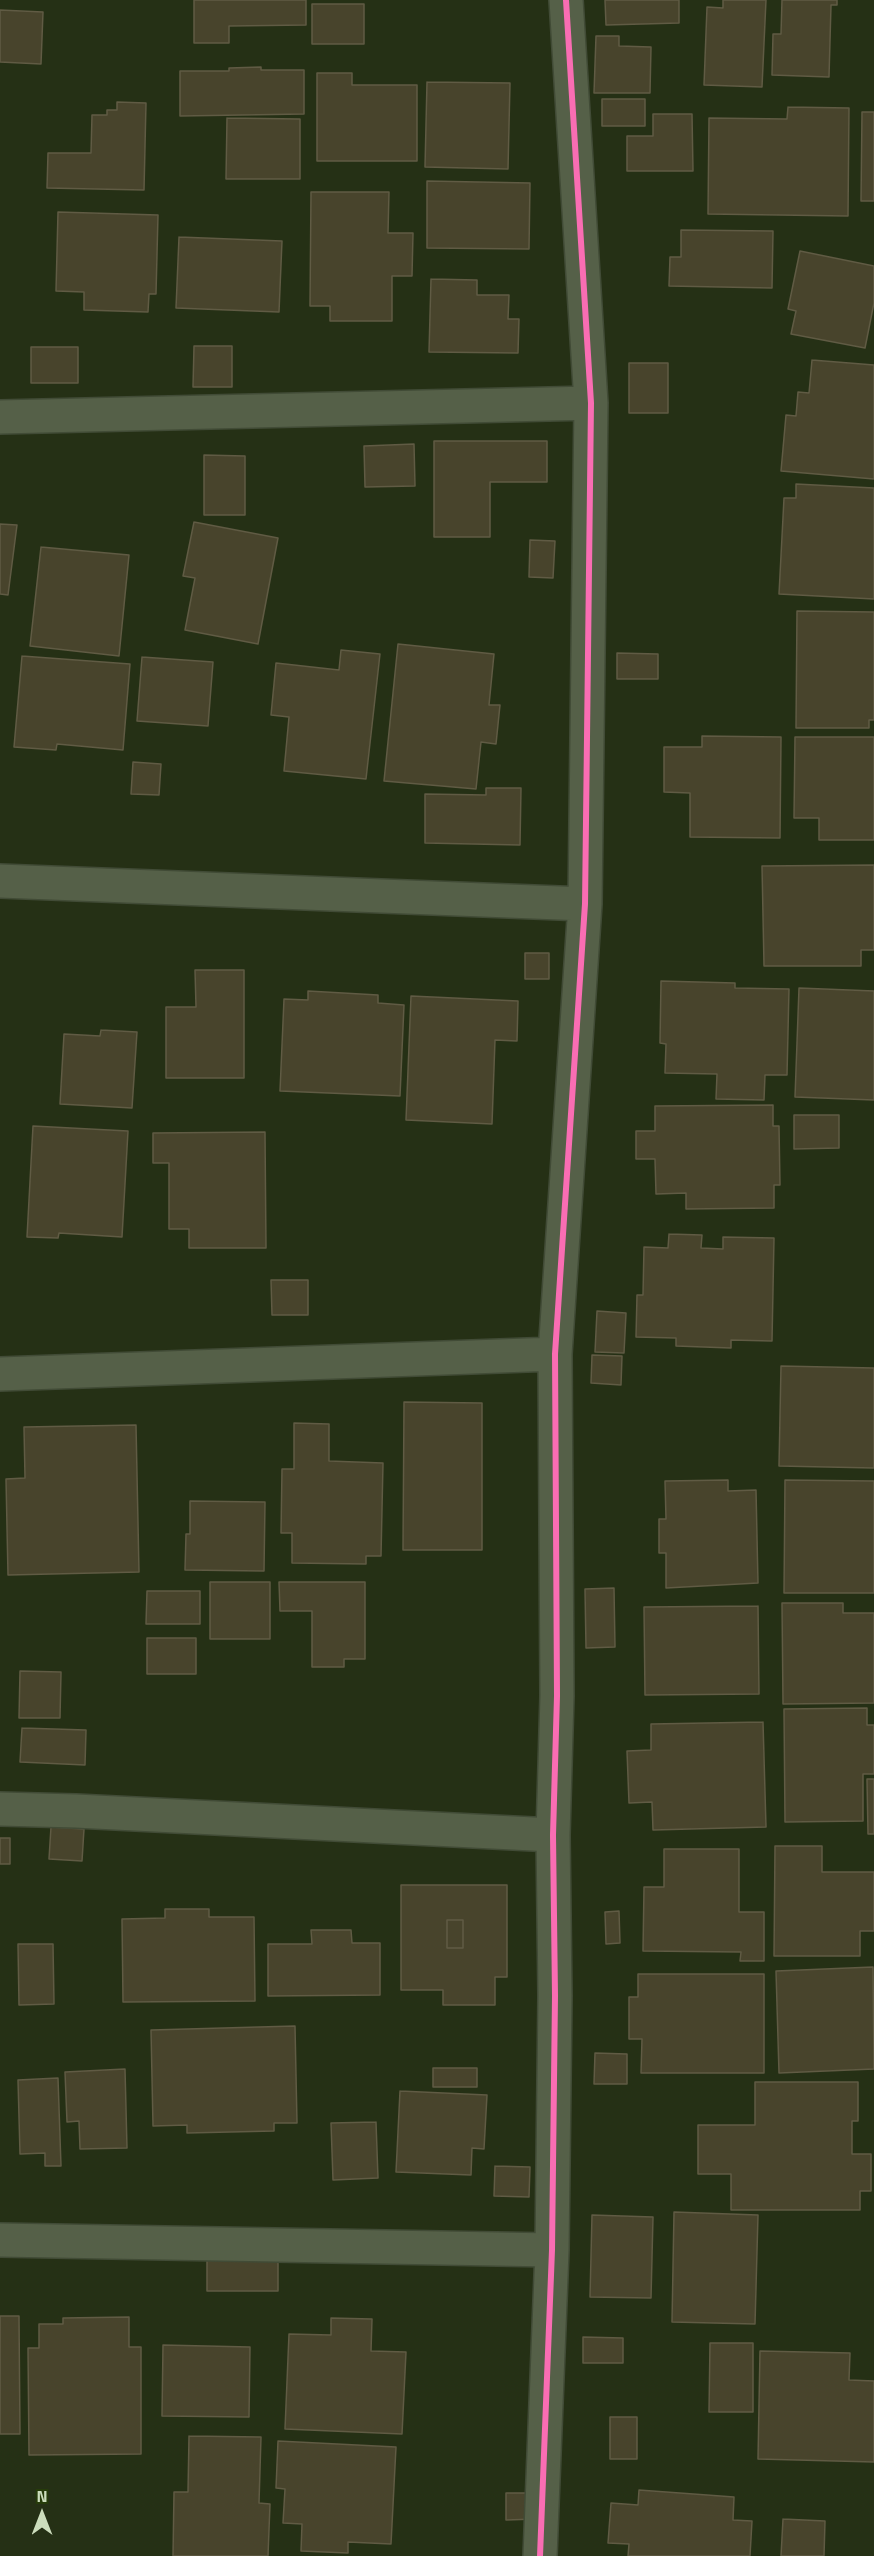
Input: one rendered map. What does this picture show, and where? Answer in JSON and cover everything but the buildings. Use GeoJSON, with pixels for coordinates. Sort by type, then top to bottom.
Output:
{"type":"FeatureCollection","features":[{"type":"Feature","properties":{"kind":"street"},"geometry":{"type":"LineString","coordinates":[[540,2556],[552,2250],[555,1996],[553,1835],[556,1696],[555,1354],[585,904],[591,403],[566,0]]}},
{"type":"Feature","properties":{"kind":"street"},"geometry":{"type":"LineString","coordinates":[[0,417],[591,403]]}},
{"type":"Feature","properties":{"kind":"street"},"geometry":{"type":"LineString","coordinates":[[0,880],[585,904]]}},
{"type":"Feature","properties":{"kind":"street"},"geometry":{"type":"LineString","coordinates":[[0,1374],[555,1354]]}},
{"type":"Feature","properties":{"kind":"street"},"geometry":{"type":"LineString","coordinates":[[0,1809],[553,1835]]}},
{"type":"Feature","properties":{"kind":"street"},"geometry":{"type":"LineString","coordinates":[[0,2240],[552,2250]]}},
{"type":"Feature","properties":{"kind":"cycle path"},"geometry":{"type":"LineString","coordinates":[[540,2556],[552,2250],[555,1996],[553,1835],[557,1696],[555,1354],[585,904],[591,403],[566,0]]}}]}
